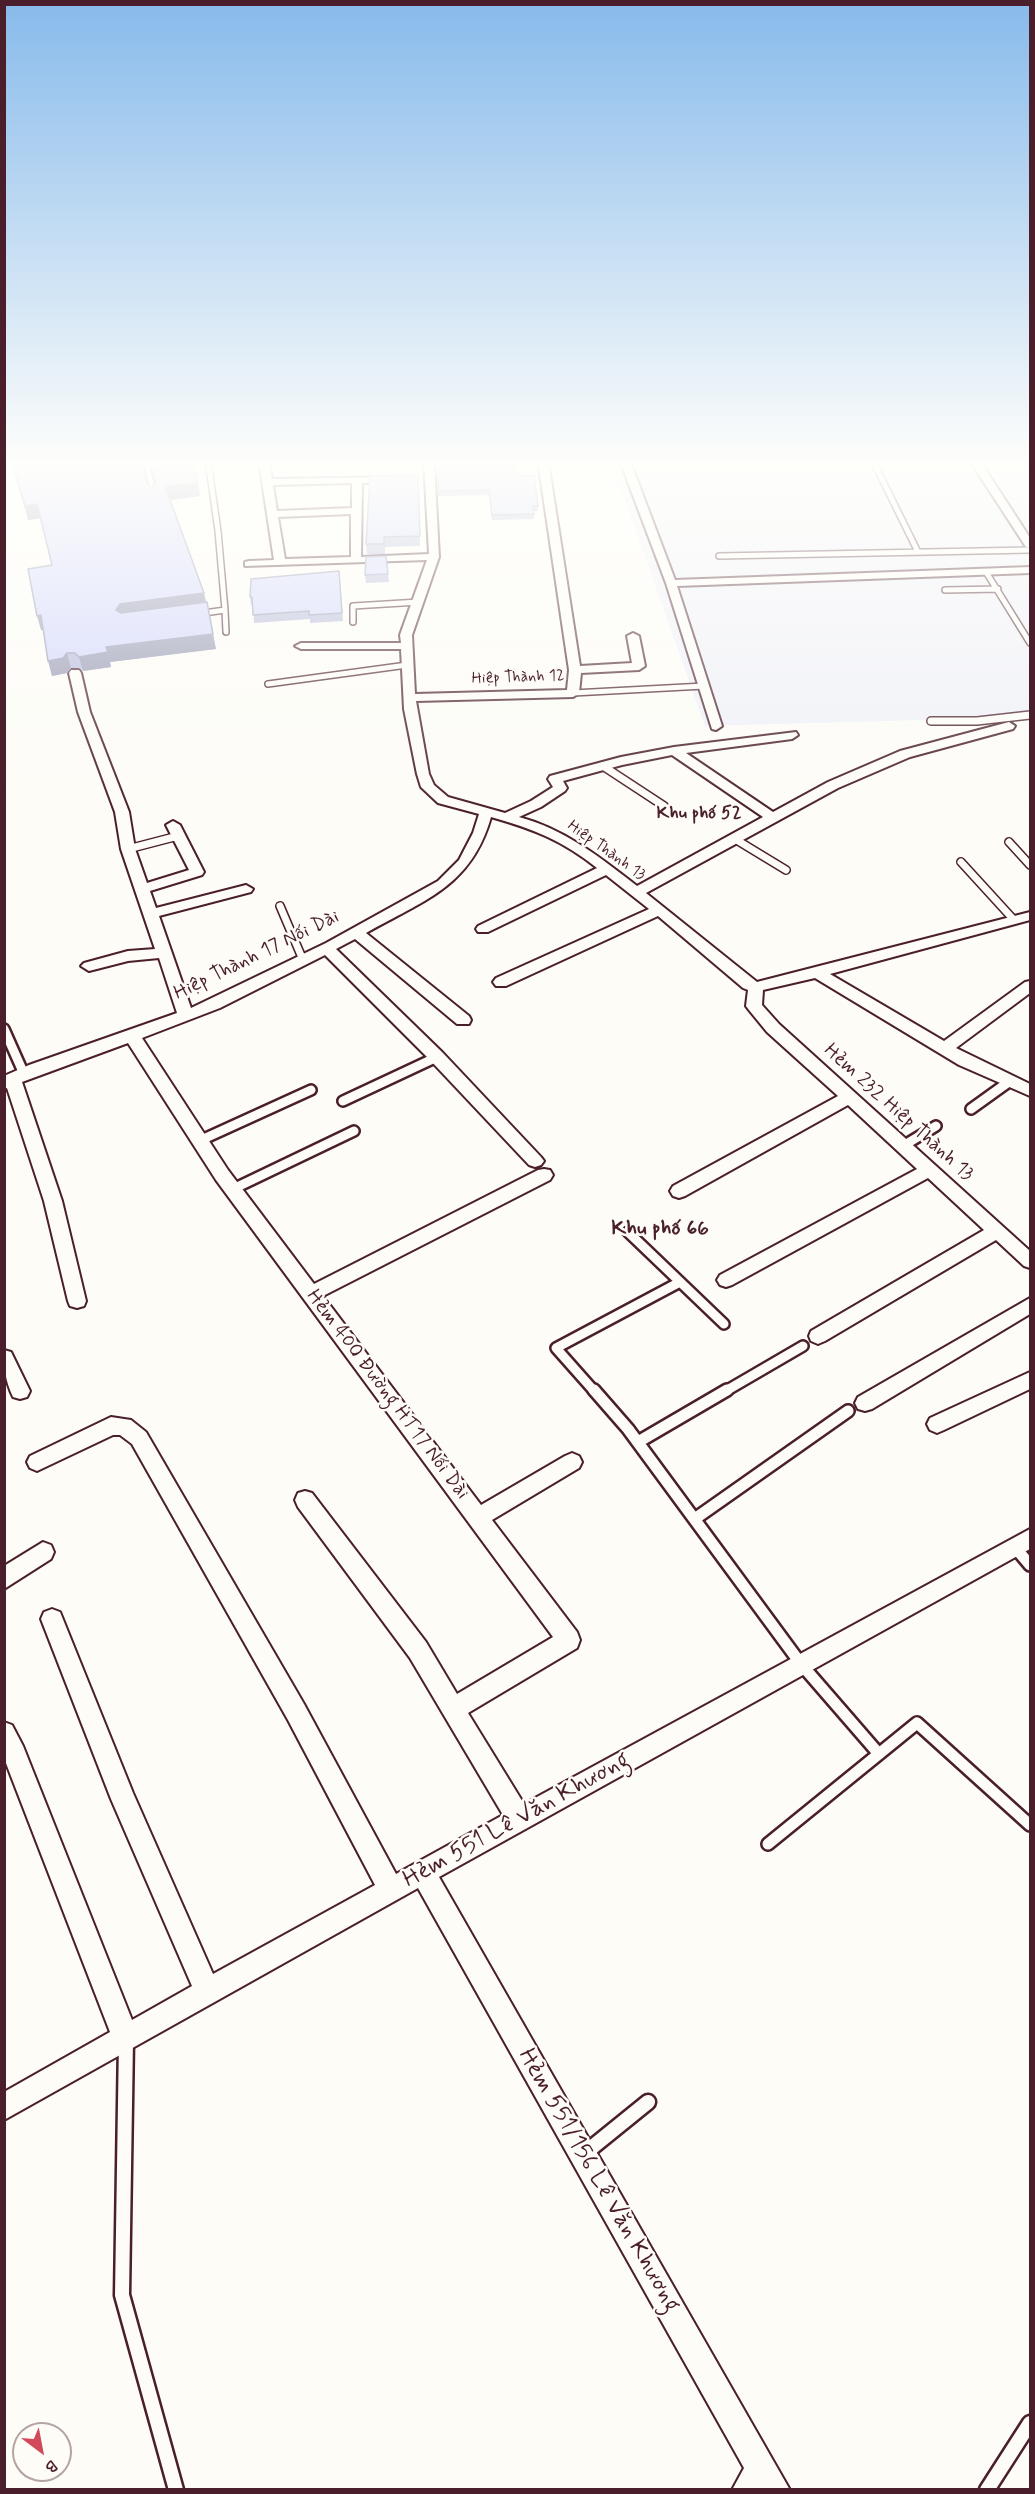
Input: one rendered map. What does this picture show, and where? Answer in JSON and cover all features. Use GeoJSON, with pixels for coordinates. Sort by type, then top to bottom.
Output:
{"type":"FeatureCollection","features":[{"type":"Feature","properties":{"kind":"street","name":"Hiệp Thành 13"},"geometry":{"type":"LineString","coordinates":[[427,577],[406,635],[406,646],[409,698],[423,774],[428,787],[443,800],[538,826],[565,840],[607,869],[748,984],[756,987]]}},
{"type":"Feature","properties":{"kind":"street","name":"Hiệp Thành 12"},"geometry":{"type":"LineString","coordinates":[[409,698],[573,693],[575,670],[561,577]]}},
{"type":"Feature","properties":{"kind":"street"},"geometry":{"type":"LineString","coordinates":[[669,577],[716,726]]}},
{"type":"Feature","properties":{"kind":"street"},"geometry":{"type":"LineString","coordinates":[[671,582],[816,577]]}},
{"type":"Feature","properties":{"kind":"street"},"geometry":{"type":"LineString","coordinates":[[575,670],[640,666],[633,636]]}},
{"type":"Feature","properties":{"kind":"street"},"geometry":{"type":"LineString","coordinates":[[301,646],[406,646]]}},
{"type":"Feature","properties":{"kind":"street"},"geometry":{"type":"LineString","coordinates":[[75,673],[84,712],[122,812],[128,849],[186,1015]]}},
{"type":"Feature","properties":{"kind":"street"},"geometry":{"type":"LineString","coordinates":[[636,892],[832,785],[905,754],[1009,726]]}},
{"type":"Feature","properties":{"kind":"street"},"geometry":{"type":"LineString","coordinates":[[504,818],[536,804],[560,788],[555,779],[674,751],[792,735]]}},
{"type":"Feature","properties":{"kind":"street"},"geometry":{"type":"LineString","coordinates":[[674,751],[705,774],[774,818]]}},
{"type":"Feature","properties":{"kind":"street","name":"Hiệp Thành 17 Nối Dài"},"geometry":{"type":"LineString","coordinates":[[14,1078],[215,1004],[326,948],[443,884],[465,862],[480,833],[486,813]]}},
{"type":"Feature","properties":{"kind":"street"},"geometry":{"type":"LineString","coordinates":[[141,889],[197,872],[176,830]]}},
{"type":"Feature","properties":{"kind":"street"},"geometry":{"type":"LineString","coordinates":[[483,929],[607,869]]}},
{"type":"Feature","properties":{"kind":"street"},"geometry":{"type":"LineString","coordinates":[[150,914],[246,889]]}},
{"type":"Feature","properties":{"kind":"street"},"geometry":{"type":"LineString","coordinates":[[501,982],[659,910]]}},
{"type":"Feature","properties":{"kind":"street"},"geometry":{"type":"LineString","coordinates":[[756,987],[817,973],[1030,915]]}},
{"type":"Feature","properties":{"kind":"street"},"geometry":{"type":"LineString","coordinates":[[356,932],[463,1020]]}},
{"type":"Feature","properties":{"kind":"street"},"geometry":{"type":"LineString","coordinates":[[311,1294],[539,1168],[436,1057],[326,948]]}},
{"type":"Feature","properties":{"kind":"street"},"geometry":{"type":"LineString","coordinates":[[89,966],[128,956],[164,953]]}},
{"type":"Feature","properties":{"kind":"street"},"geometry":{"type":"LineString","coordinates":[[817,973],[965,1061],[1030,1090]]}},
{"type":"Feature","properties":{"kind":"street"},"geometry":{"type":"LineString","coordinates":[[944,1049],[1030,986]]}},
{"type":"Feature","properties":{"kind":"street","name":"Hẻm 232 Hiệp Thành 13"},"geometry":{"type":"LineString","coordinates":[[756,987],[754,1006],[773,1028],[1030,1261]]}},
{"type":"Feature","properties":{"kind":"street","name":"Hẻm 400 Đường HT17 Nối Dài"},"geometry":{"type":"LineString","coordinates":[[132,1036],[199,1141],[233,1189],[569,1640],[453,1709]]}},
{"type":"Feature","properties":{"kind":"street"},"geometry":{"type":"LineString","coordinates":[[14,1078],[21,1108],[53,1201],[77,1301]]}},
{"type":"Feature","properties":{"kind":"street"},"geometry":{"type":"LineString","coordinates":[[679,1191],[849,1097]]}},
{"type":"Feature","properties":{"kind":"street"},"geometry":{"type":"LineString","coordinates":[[726,1280],[930,1170]]}},
{"type":"Feature","properties":{"kind":"street"},"geometry":{"type":"LineString","coordinates":[[810,1341],[998,1231]]}},
{"type":"Feature","properties":{"kind":"street"},"geometry":{"type":"LineString","coordinates":[[856,1407],[1030,1305]]}},
{"type":"Feature","properties":{"kind":"street"},"geometry":{"type":"LineString","coordinates":[[4,1358],[20,1391]]}},
{"type":"Feature","properties":{"kind":"street"},"geometry":{"type":"LineString","coordinates":[[937,1424],[1030,1380]]}},
{"type":"Feature","properties":{"kind":"street"},"geometry":{"type":"LineString","coordinates":[[37,1462],[111,1426],[124,1426],[139,1438],[296,1712],[391,1890]]}},
{"type":"Feature","properties":{"kind":"street"},"geometry":{"type":"LineString","coordinates":[[479,1517],[572,1462]]}},
{"type":"Feature","properties":{"kind":"street"},"geometry":{"type":"LineString","coordinates":[[305,1500],[418,1650],[519,1820]]}},
{"type":"Feature","properties":{"kind":"street","name":"Hẻm 551 Lê Văn Khương"},"geometry":{"type":"LineString","coordinates":[[4,2106],[1022,1542]]}},
{"type":"Feature","properties":{"kind":"street"},"geometry":{"type":"LineString","coordinates":[[4,1579],[43,1552]]}},
{"type":"Feature","properties":{"kind":"street"},"geometry":{"type":"LineString","coordinates":[[52,1619],[123,1799],[208,1992]]}},
{"type":"Feature","properties":{"kind":"street"},"geometry":{"type":"LineString","coordinates":[[4,1733],[19,1765],[126,2038]]}},
{"type":"Feature","properties":{"kind":"street","name":"Hẻm 551/156 Lê Văn Khương"},"geometry":{"type":"LineString","coordinates":[[423,1872],[583,2155],[761,2483]]}},
{"type":"Feature","properties":{"kind":"lane"},"geometry":{"type":"LineString","coordinates":[[222,577],[226,632]]}},
{"type":"Feature","properties":{"kind":"lane"},"geometry":{"type":"LineString","coordinates":[[990,577],[1030,643]]}},
{"type":"Feature","properties":{"kind":"lane"},"geometry":{"type":"LineString","coordinates":[[945,590],[998,589]]}},
{"type":"Feature","properties":{"kind":"lane"},"geometry":{"type":"LineString","coordinates":[[353,622],[353,606],[419,602]]}},
{"type":"Feature","properties":{"kind":"lane"},"geometry":{"type":"LineString","coordinates":[[191,614],[225,610]]}},
{"type":"Feature","properties":{"kind":"lane"},"geometry":{"type":"LineString","coordinates":[[268,684],[407,665]]}},
{"type":"Feature","properties":{"kind":"lane"},"geometry":{"type":"LineString","coordinates":[[573,693],[704,686]]}},
{"type":"Feature","properties":{"kind":"lane"},"geometry":{"type":"LineString","coordinates":[[931,721],[977,721],[1030,715]]}},
{"type":"Feature","properties":{"kind":"lane"},"geometry":{"type":"LineString","coordinates":[[603,766],[664,806]]}},
{"type":"Feature","properties":{"kind":"lane"},"geometry":{"type":"LineString","coordinates":[[128,849],[176,830]]}},
{"type":"Feature","properties":{"kind":"lane"},"geometry":{"type":"LineString","coordinates":[[735,839],[786,870]]}},
{"type":"Feature","properties":{"kind":"lane"},"geometry":{"type":"LineString","coordinates":[[1009,842],[1030,864]]}},
{"type":"Feature","properties":{"kind":"lane"},"geometry":{"type":"LineString","coordinates":[[961,862],[1014,920]]}},
{"type":"Feature","properties":{"kind":"lane"},"geometry":{"type":"LineString","coordinates":[[280,906],[303,960]]}},
{"type":"Feature","properties":{"kind":"lane"},"geometry":{"type":"LineString","coordinates":[[4,1029],[14,1078]]}},
{"type":"Feature","properties":{"kind":"lane"},"geometry":{"type":"LineString","coordinates":[[343,1101],[436,1057]]}},
{"type":"Feature","properties":{"kind":"lane"},"geometry":{"type":"LineString","coordinates":[[971,1109],[1010,1081]]}},
{"type":"Feature","properties":{"kind":"lane"},"geometry":{"type":"LineString","coordinates":[[199,1141],[311,1090]]}},
{"type":"Feature","properties":{"kind":"lane"},"geometry":{"type":"LineString","coordinates":[[903,1146],[936,1126]]}},
{"type":"Feature","properties":{"kind":"lane"},"geometry":{"type":"LineString","coordinates":[[233,1189],[354,1131]]}},
{"type":"Feature","properties":{"kind":"lane"},"geometry":{"type":"LineString","coordinates":[[628,1232],[724,1324]]}},
{"type":"Feature","properties":{"kind":"lane"},"geometry":{"type":"LineString","coordinates":[[680,1282],[556,1348],[638,1442],[801,1664],[879,1754]]}},
{"type":"Feature","properties":{"kind":"lane"},"geometry":{"type":"LineString","coordinates":[[638,1442],[810,1341]]}},
{"type":"Feature","properties":{"kind":"lane"},"geometry":{"type":"LineString","coordinates":[[696,1518],[856,1407]]}},
{"type":"Feature","properties":{"kind":"lane"},"geometry":{"type":"LineString","coordinates":[[1022,1542],[1030,1565]]}},
{"type":"Feature","properties":{"kind":"lane"},"geometry":{"type":"LineString","coordinates":[[768,1844],[917,1723],[1030,1825]]}},
{"type":"Feature","properties":{"kind":"lane"},"geometry":{"type":"LineString","coordinates":[[126,2038],[122,2295],[177,2490]]}},
{"type":"Feature","properties":{"kind":"lane"},"geometry":{"type":"LineString","coordinates":[[583,2155],[648,2102]]}},
{"type":"Feature","properties":{"kind":"lane"},"geometry":{"type":"LineString","coordinates":[[987,2490],[1030,2423]]}},
{"type":"Feature","properties":{"kind":"shaded area"},"geometry":{"type":"Polygon","coordinates":[[[652,577],[1030,577],[1030,717],[705,726],[652,577]]]}},
{"type":"Feature","properties":{"kind":"building"},"geometry":{"type":"Polygon","coordinates":[[[30,577],[198,577],[204,593],[120,604],[116,610],[121,613],[207,602],[213,634],[106,647],[108,652],[79,657],[75,653],[67,653],[63,658],[48,661],[41,615],[37,616],[30,577]]]}},
{"type":"Feature","properties":{"kind":"building"},"geometry":{"type":"Polygon","coordinates":[[[339,577],[342,613],[309,615],[309,611],[253,615],[252,597],[250,597],[251,579],[339,577]]]}},
{"type":"Feature","properties":{"kind":"district","name":"Khu phố 52"},"geometry":{"type":"Point","coordinates":[699,814]}},
{"type":"Feature","properties":{"kind":"district","name":"Khu phố 66"},"geometry":{"type":"Point","coordinates":[660,1230]}}]}
